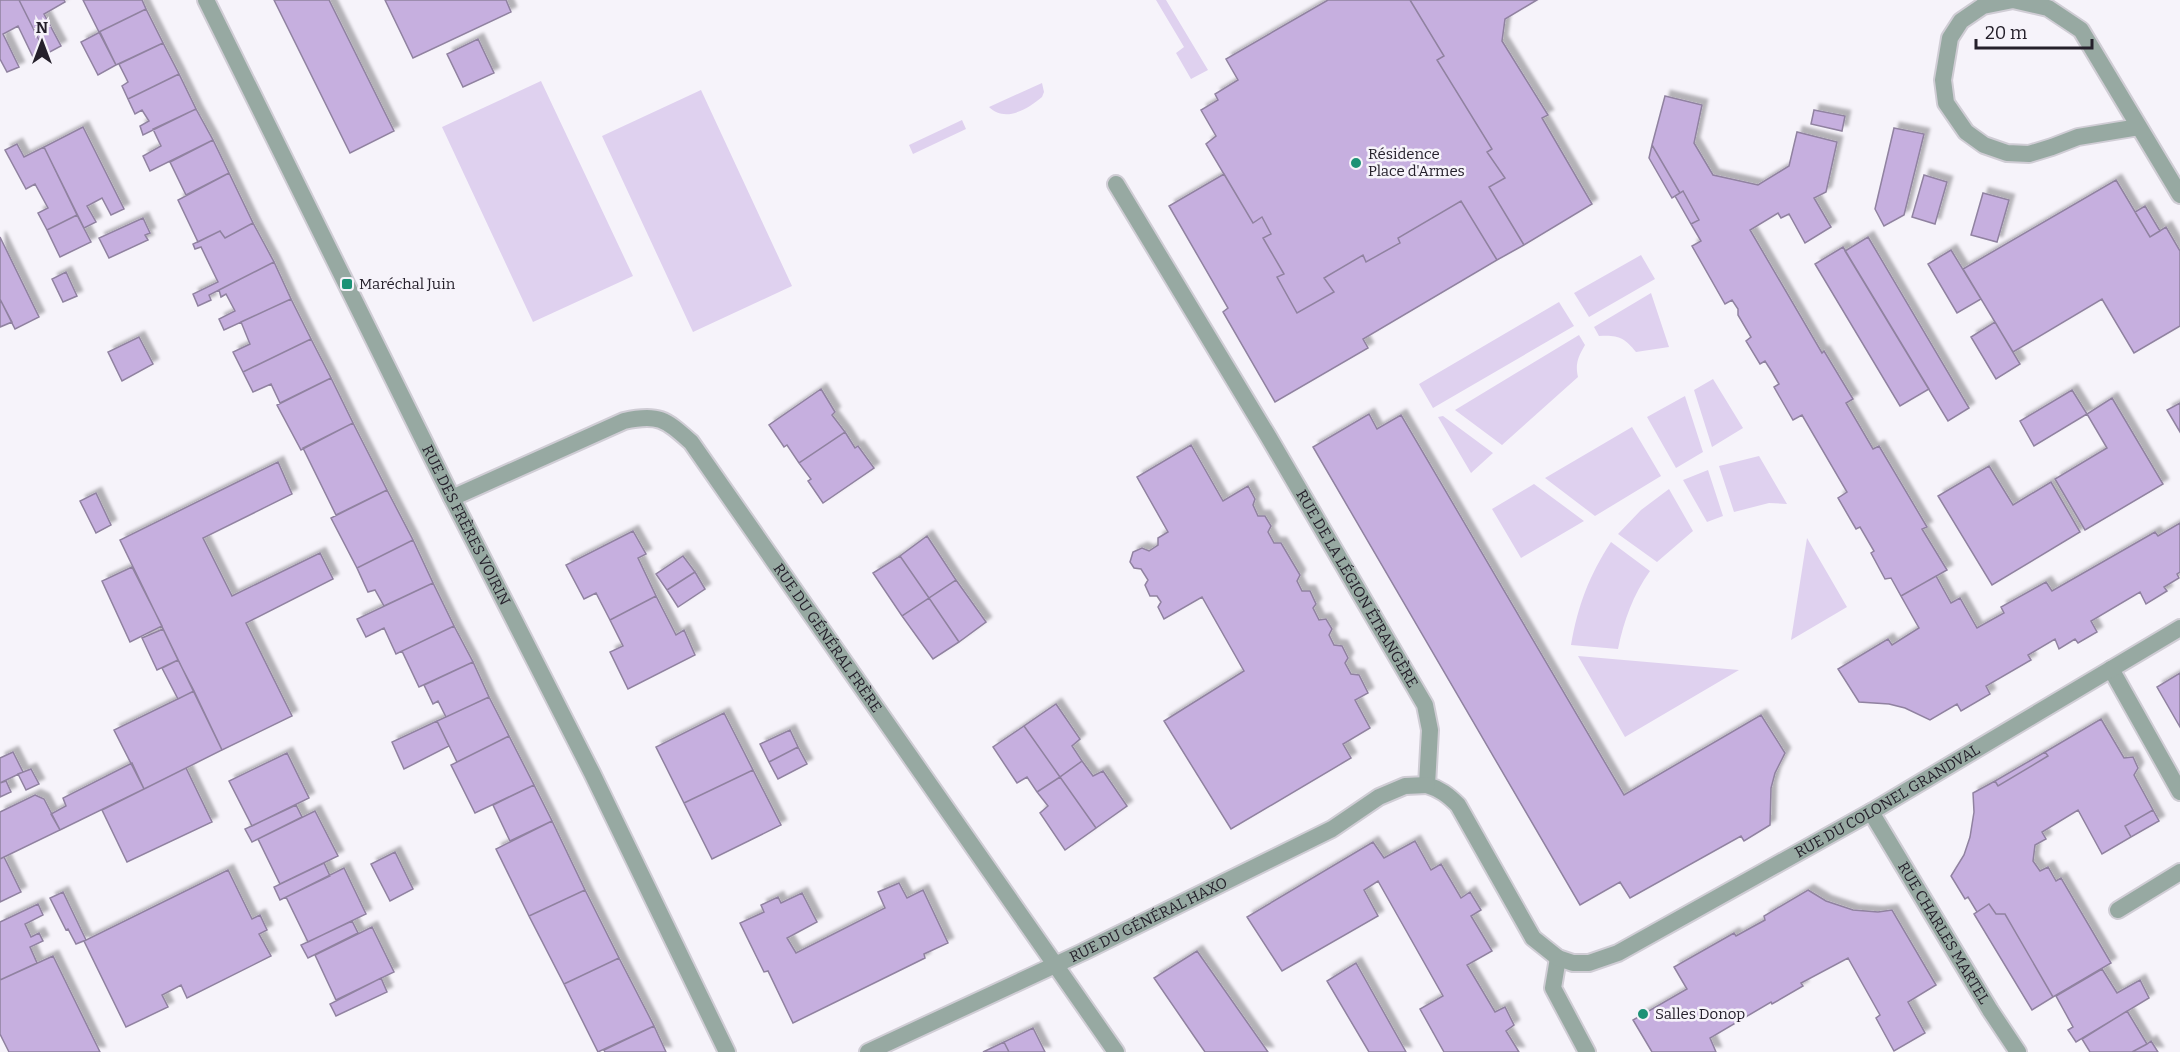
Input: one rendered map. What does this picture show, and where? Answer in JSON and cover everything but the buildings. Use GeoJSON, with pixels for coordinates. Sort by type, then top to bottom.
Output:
{"type":"FeatureCollection","features":[{"type":"Feature","properties":{"kind":"street","name":"RUE DES FRÈRES VOIRIN"},"geometry":{"type":"LineString","coordinates":[[206,0],[452,498],[592,773],[727,1052]]}},
{"type":"Feature","properties":{"kind":"street"},"geometry":{"type":"LineString","coordinates":[[2139,127],[2078,137],[2029,154],[2007,153],[1984,145],[1965,132],[1946,103],[1943,80],[1950,38],[1961,21],[1983,6],[2013,0],[2048,8],[2081,30],[2180,195]]}},
{"type":"Feature","properties":{"kind":"street","name":"RUE DE LA LÉGION ÉTRANGÈRE"},"geometry":{"type":"LineString","coordinates":[[1116,184],[1425,705],[1430,730],[1427,785]]}},
{"type":"Feature","properties":{"kind":"street","name":"RUE DU GÉNÉRAL FRÈRE"},"geometry":{"type":"LineString","coordinates":[[452,498],[624,421],[646,416],[668,422],[691,442],[1116,1052]]}},
{"type":"Feature","properties":{"kind":"street","name":"RUE DU COLONEL GRANDVAL"},"geometry":{"type":"LineString","coordinates":[[1558,958],[1573,963],[1588,963],[1618,953],[1870,812],[2180,628]]}},
{"type":"Feature","properties":{"kind":"street"},"geometry":{"type":"LineString","coordinates":[[2111,669],[2180,792]]}},
{"type":"Feature","properties":{"kind":"street"},"geometry":{"type":"LineString","coordinates":[[1427,785],[1438,788],[1449,795],[1458,805],[1533,938],[1558,958],[1553,988],[1587,1052]]}},
{"type":"Feature","properties":{"kind":"street","name":"RUE DU GÉNÉRAL HAXO"},"geometry":{"type":"LineString","coordinates":[[868,1052],[1332,829],[1379,797],[1404,786],[1427,785]]}},
{"type":"Feature","properties":{"kind":"street","name":"RUE CHARLES MARTEL"},"geometry":{"type":"LineString","coordinates":[[1870,812],[2018,1052]]}},
{"type":"Feature","properties":{"kind":"street"},"geometry":{"type":"LineString","coordinates":[[2118,910],[2180,872]]}},
{"type":"Feature","properties":{"kind":"shaded area"},"geometry":{"type":"Polygon","coordinates":[[[1156,0],[1166,0],[1208,70],[1191,79],[1176,53],[1184,47],[1156,0]]]}},
{"type":"Feature","properties":{"kind":"shaded area"},"geometry":{"type":"Polygon","coordinates":[[[541,81],[633,276],[533,322],[442,127],[541,81]]]}},
{"type":"Feature","properties":{"kind":"shaded area"},"geometry":{"type":"Polygon","coordinates":[[[1042,83],[1044,92],[1042,97],[1023,110],[1002,114],[989,107],[1042,83]]]}},
{"type":"Feature","properties":{"kind":"shaded area"},"geometry":{"type":"Polygon","coordinates":[[[701,90],[792,286],[693,332],[602,136],[701,90]]]}},
{"type":"Feature","properties":{"kind":"shaded area"},"geometry":{"type":"Polygon","coordinates":[[[962,120],[966,129],[913,154],[909,145],[962,120]]]}},
{"type":"Feature","properties":{"kind":"shaded area"},"geometry":{"type":"Polygon","coordinates":[[[1641,255],[1655,279],[1589,317],[1574,293],[1641,255]]]}},
{"type":"Feature","properties":{"kind":"shaded area"},"geometry":{"type":"Polygon","coordinates":[[[1651,293],[1669,347],[1636,352],[1620,338],[1599,336],[1594,327],[1651,293]]]}},
{"type":"Feature","properties":{"kind":"shaded area"},"geometry":{"type":"Polygon","coordinates":[[[1559,302],[1574,326],[1433,408],[1419,384],[1559,302]]]}},
{"type":"Feature","properties":{"kind":"shaded area"},"geometry":{"type":"Polygon","coordinates":[[[1579,335],[1585,345],[1578,361],[1578,377],[1502,445],[1455,410],[1579,335]]]}},
{"type":"Feature","properties":{"kind":"shaded area"},"geometry":{"type":"Polygon","coordinates":[[[1713,379],[1743,428],[1712,447],[1694,390],[1713,379]]]}},
{"type":"Feature","properties":{"kind":"shaded area"},"geometry":{"type":"Polygon","coordinates":[[[1685,396],[1703,452],[1676,468],[1647,417],[1685,396]]]}},
{"type":"Feature","properties":{"kind":"shaded area"},"geometry":{"type":"Polygon","coordinates":[[[1443,416],[1493,453],[1471,473],[1438,417],[1443,416]]]}},
{"type":"Feature","properties":{"kind":"shaded area"},"geometry":{"type":"Polygon","coordinates":[[[1632,427],[1661,476],[1595,516],[1545,478],[1632,427]]]}},
{"type":"Feature","properties":{"kind":"shaded area"},"geometry":{"type":"Polygon","coordinates":[[[1759,456],[1787,504],[1769,503],[1734,512],[1719,466],[1759,456]]]}},
{"type":"Feature","properties":{"kind":"shaded area"},"geometry":{"type":"Polygon","coordinates":[[[1708,470],[1723,516],[1707,522],[1683,480],[1708,470]]]}},
{"type":"Feature","properties":{"kind":"shaded area"},"geometry":{"type":"Polygon","coordinates":[[[1534,484],[1584,521],[1521,558],[1492,509],[1534,484]]]}},
{"type":"Feature","properties":{"kind":"shaded area"},"geometry":{"type":"Polygon","coordinates":[[[1669,489],[1693,531],[1657,562],[1618,534],[1641,510],[1669,489]]]}},
{"type":"Feature","properties":{"kind":"shaded area"},"geometry":{"type":"Polygon","coordinates":[[[1807,538],[1847,607],[1791,640],[1807,538]]]}},
{"type":"Feature","properties":{"kind":"shaded area"},"geometry":{"type":"Polygon","coordinates":[[[1611,542],[1650,571],[1630,608],[1618,649],[1571,645],[1585,591],[1611,542]]]}},
{"type":"Feature","properties":{"kind":"shaded area"},"geometry":{"type":"Polygon","coordinates":[[[1578,656],[1739,670],[1625,737],[1578,656]]]}},
{"type":"Feature","properties":{"kind":"place","name":"Résidence Place d'Armes"},"geometry":{"type":"Point","coordinates":[1356,163]}},
{"type":"Feature","properties":{"kind":"place","name":"Maréchal Juin"},"geometry":{"type":"Point","coordinates":[347,284]}},
{"type":"Feature","properties":{"kind":"place","name":"Salles Donop"},"geometry":{"type":"Point","coordinates":[1643,1014]}}]}
